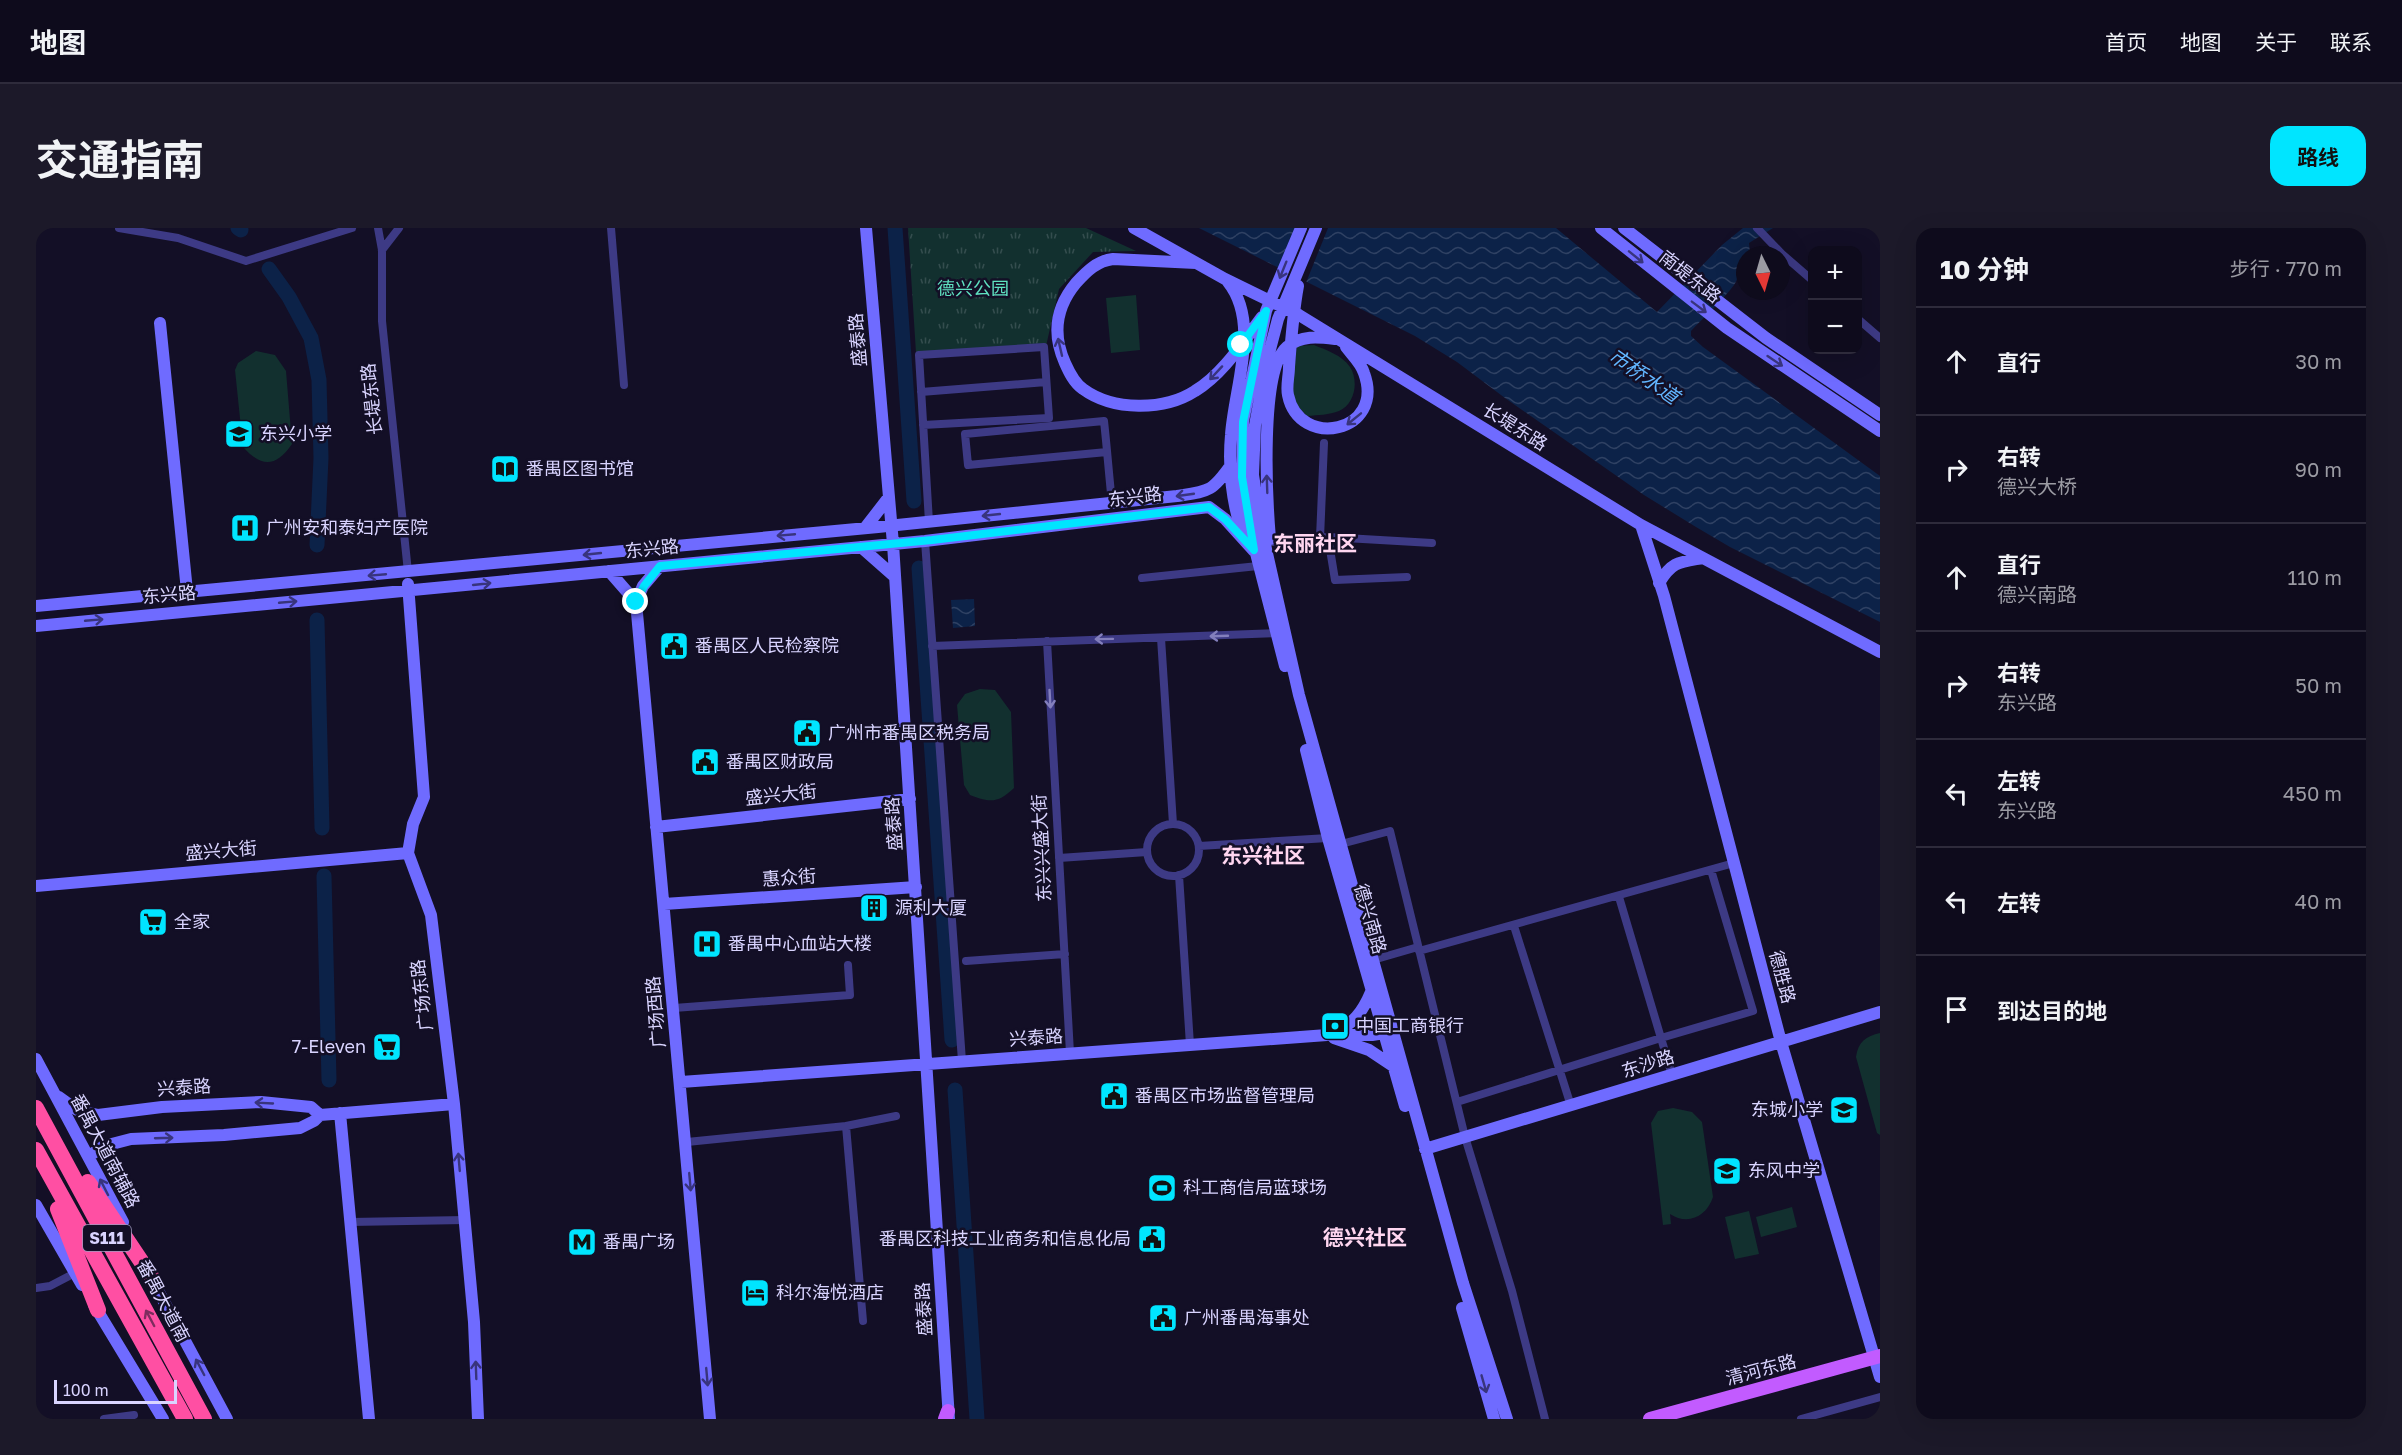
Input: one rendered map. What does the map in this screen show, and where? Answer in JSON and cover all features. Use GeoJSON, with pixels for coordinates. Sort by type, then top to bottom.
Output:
{"type":"FeatureCollection","features":[{"type":"Feature","properties":{"kind":"highway"},"geometry":{"type":"LineString","coordinates":[[36,1102],[151,1276]]}},
{"type":"Feature","properties":{"kind":"highway","name":"番禺大道南"},"geometry":{"type":"LineString","coordinates":[[36,1108],[171,1373],[185,1419]]}},
{"type":"Feature","properties":{"kind":"highway"},"geometry":{"type":"LineString","coordinates":[[36,1151],[98,1310]]}},
{"type":"Feature","properties":{"kind":"highway","name":"番禺大道南"},"geometry":{"type":"LineString","coordinates":[[36,1151],[171,1373],[204,1419]]}},
{"type":"Feature","properties":{"kind":"main road","name":"清河东路"},"geometry":{"type":"LineString","coordinates":[[1650,1419],[1878,1364]]}},
{"type":"Feature","properties":{"kind":"main road","name":"清河东路"},"geometry":{"type":"LineString","coordinates":[[1684,1419],[1878,1364]]}},
{"type":"Feature","properties":{"kind":"street"},"geometry":{"type":"LineString","coordinates":[[119,228],[178,238],[246,261],[326,231],[352,228]]}},
{"type":"Feature","properties":{"kind":"street","name":"长堤东路"},"geometry":{"type":"LineString","coordinates":[[378,228],[381,250],[382,321],[408,572]]}},
{"type":"Feature","properties":{"kind":"street"},"geometry":{"type":"LineString","coordinates":[[381,250],[399,228]]}},
{"type":"Feature","properties":{"kind":"street"},"geometry":{"type":"LineString","coordinates":[[611,228],[624,385]]}},
{"type":"Feature","properties":{"kind":"street","name":"盛泰路"},"geometry":{"type":"LineString","coordinates":[[866,228],[892,525],[947,1416]]}},
{"type":"Feature","properties":{"kind":"street","name":"长堤东路"},"geometry":{"type":"LineString","coordinates":[[1134,228],[1225,279],[1299,315],[1641,525],[1880,652]]}},
{"type":"Feature","properties":{"kind":"street"},"geometry":{"type":"LineString","coordinates":[[1249,423],[1266,311],[1301,228]]}},
{"type":"Feature","properties":{"kind":"street"},"geometry":{"type":"LineString","coordinates":[[1249,423],[1278,319],[1316,228]]}},
{"type":"Feature","properties":{"kind":"street","name":"南堤东路"},"geometry":{"type":"LineString","coordinates":[[1600,228],[1726,328],[1880,431]]}},
{"type":"Feature","properties":{"kind":"street","name":"南堤东路"},"geometry":{"type":"LineString","coordinates":[[1624,228],[1733,314],[1880,415]]}},
{"type":"Feature","properties":{"kind":"street"},"geometry":{"type":"LineString","coordinates":[[1757,228],[1808,276]]}},
{"type":"Feature","properties":{"kind":"street"},"geometry":{"type":"LineString","coordinates":[[1201,264],[1151,260],[1104,260],[1082,276],[1060,307],[1057,331],[1061,355],[1073,379],[1082,389],[1118,403],[1149,406],[1169,402],[1194,392],[1219,370],[1266,311]]}},
{"type":"Feature","properties":{"kind":"street"},"geometry":{"type":"LineString","coordinates":[[1274,584],[1266,448],[1271,392],[1278,361],[1284,349],[1297,340],[1307,338],[1340,341],[1361,367],[1368,388],[1368,397],[1362,414],[1344,427],[1310,425],[1297,415],[1288,394],[1292,319],[1302,265]]}},
{"type":"Feature","properties":{"kind":"street"},"geometry":{"type":"LineString","coordinates":[[1225,279],[1235,291],[1243,318],[1243,355],[1231,435],[1231,465],[1238,519],[1245,539]]}},
{"type":"Feature","properties":{"kind":"street"},"geometry":{"type":"LineString","coordinates":[[1240,308],[1251,297],[1261,296]]}},
{"type":"Feature","properties":{"kind":"street"},"geometry":{"type":"LineString","coordinates":[[160,323],[187,591]]}},
{"type":"Feature","properties":{"kind":"street"},"geometry":{"type":"LineString","coordinates":[[1862,323],[1880,338]]}},
{"type":"Feature","properties":{"kind":"street"},"geometry":{"type":"LineString","coordinates":[[1243,355],[1254,345],[1269,344],[1276,351],[1278,361]]}},
{"type":"Feature","properties":{"kind":"street"},"geometry":{"type":"LineString","coordinates":[[923,425],[1049,418],[1044,347],[919,355],[921,392],[923,425],[929,522]]}},
{"type":"Feature","properties":{"kind":"street"},"geometry":{"type":"LineString","coordinates":[[921,392],[1047,382]]}},
{"type":"Feature","properties":{"kind":"street"},"geometry":{"type":"LineString","coordinates":[[1107,452],[968,465],[965,434],[1104,421],[1112,502]]}},
{"type":"Feature","properties":{"kind":"street","name":"德兴南路"},"geometry":{"type":"LineString","coordinates":[[1249,423],[1242,477],[1254,550],[1328,838],[1371,992],[1388,1033],[1425,1149],[1462,1283],[1507,1419]]}},
{"type":"Feature","properties":{"kind":"street","name":"德兴南路"},"geometry":{"type":"LineString","coordinates":[[1249,423],[1253,474],[1261,527],[1299,695],[1373,960],[1393,1066],[1494,1419]]}},
{"type":"Feature","properties":{"kind":"street"},"geometry":{"type":"LineString","coordinates":[[1324,443],[1324,538],[1335,580],[1407,576]]}},
{"type":"Feature","properties":{"kind":"street","name":"东兴路"},"geometry":{"type":"LineString","coordinates":[[36,606],[929,522],[1208,491],[1220,482],[1231,465]]}},
{"type":"Feature","properties":{"kind":"street"},"geometry":{"type":"LineString","coordinates":[[866,528],[889,497]]}},
{"type":"Feature","properties":{"kind":"street","name":"东兴路"},"geometry":{"type":"LineString","coordinates":[[36,626],[925,541],[1209,507],[1225,519],[1254,550]]}},
{"type":"Feature","properties":{"kind":"street"},"geometry":{"type":"LineString","coordinates":[[963,518],[964,536]]}},
{"type":"Feature","properties":{"kind":"street","name":"德胜路"},"geometry":{"type":"LineString","coordinates":[[1641,525],[1659,583],[1781,1042],[1878,1364]]}},
{"type":"Feature","properties":{"kind":"street"},"geometry":{"type":"LineString","coordinates":[[821,532],[823,550]]}},
{"type":"Feature","properties":{"kind":"street"},"geometry":{"type":"LineString","coordinates":[[1270,542],[1324,538],[1432,543]]}},
{"type":"Feature","properties":{"kind":"street"},"geometry":{"type":"LineString","coordinates":[[925,541],[963,1061]]}},
{"type":"Feature","properties":{"kind":"street"},"geometry":{"type":"LineString","coordinates":[[861,547],[895,577]]}},
{"type":"Feature","properties":{"kind":"street"},"geometry":{"type":"LineString","coordinates":[[1659,583],[1668,568],[1682,561],[1703,558]]}},
{"type":"Feature","properties":{"kind":"street"},"geometry":{"type":"LineString","coordinates":[[609,571],[636,602],[644,586],[660,566]]}},
{"type":"Feature","properties":{"kind":"street"},"geometry":{"type":"LineString","coordinates":[[1142,578],[1258,566]]}},
{"type":"Feature","properties":{"kind":"street"},"geometry":{"type":"LineString","coordinates":[[408,572],[424,797],[413,824],[408,853]]}},
{"type":"Feature","properties":{"kind":"street","name":"广场西路"},"geometry":{"type":"LineString","coordinates":[[636,602],[711,1419]]}},
{"type":"Feature","properties":{"kind":"street"},"geometry":{"type":"LineString","coordinates":[[932,646],[1276,633]]}},
{"type":"Feature","properties":{"kind":"street"},"geometry":{"type":"LineString","coordinates":[[1161,638],[1173,824]]}},
{"type":"Feature","properties":{"kind":"street","name":"东兴兴盛大街"},"geometry":{"type":"LineString","coordinates":[[1047,640],[1070,1053]]}},
{"type":"Feature","properties":{"kind":"street","name":"盛兴大街"},"geometry":{"type":"LineString","coordinates":[[656,827],[910,799]]}},
{"type":"Feature","properties":{"kind":"street"},"geometry":{"type":"LineString","coordinates":[[1173,824],[1187,827],[1199,846],[1197,861],[1192,868],[1179,875],[1164,874],[1158,871],[1153,866],[1147,852],[1151,836],[1165,825],[1173,824]]}},
{"type":"Feature","properties":{"kind":"street"},"geometry":{"type":"LineString","coordinates":[[1341,844],[1390,831],[1465,1137],[1512,1291],[1545,1419]]}},
{"type":"Feature","properties":{"kind":"street"},"geometry":{"type":"LineString","coordinates":[[1199,846],[1328,838]]}},
{"type":"Feature","properties":{"kind":"street"},"geometry":{"type":"LineString","coordinates":[[1059,858],[1147,852]]}},
{"type":"Feature","properties":{"kind":"street","name":"盛兴大街"},"geometry":{"type":"LineString","coordinates":[[36,886],[408,853]]}},
{"type":"Feature","properties":{"kind":"street","name":"广场东路"},"geometry":{"type":"LineString","coordinates":[[408,853],[431,915],[454,1104],[465,1220],[474,1322],[478,1419]]}},
{"type":"Feature","properties":{"kind":"street"},"geometry":{"type":"LineString","coordinates":[[1373,960],[1514,926],[1734,863]]}},
{"type":"Feature","properties":{"kind":"street"},"geometry":{"type":"LineString","coordinates":[[1457,1102],[1753,1011],[1712,870]]}},
{"type":"Feature","properties":{"kind":"street"},"geometry":{"type":"LineString","coordinates":[[1179,875],[1190,1045]]}},
{"type":"Feature","properties":{"kind":"street","name":"惠众街"},"geometry":{"type":"LineString","coordinates":[[664,904],[916,887]]}},
{"type":"Feature","properties":{"kind":"street"},"geometry":{"type":"LineString","coordinates":[[1619,897],[1672,1075]]}},
{"type":"Feature","properties":{"kind":"street"},"geometry":{"type":"LineString","coordinates":[[1514,926],[1570,1106]]}},
{"type":"Feature","properties":{"kind":"street"},"geometry":{"type":"LineString","coordinates":[[966,961],[1065,954]]}},
{"type":"Feature","properties":{"kind":"street"},"geometry":{"type":"LineString","coordinates":[[674,1008],[850,995],[848,965]]}},
{"type":"Feature","properties":{"kind":"street"},"geometry":{"type":"LineString","coordinates":[[1327,1035],[1346,1028],[1365,1006],[1371,992]]}},
{"type":"Feature","properties":{"kind":"street","name":"东沙路"},"geometry":{"type":"LineString","coordinates":[[1425,1149],[1880,1012]]}},
{"type":"Feature","properties":{"kind":"street","name":"兴泰路"},"geometry":{"type":"LineString","coordinates":[[681,1082],[1327,1035],[1388,1033]]}},
{"type":"Feature","properties":{"kind":"street"},"geometry":{"type":"LineString","coordinates":[[1327,1035],[1369,1050],[1393,1066]]}},
{"type":"Feature","properties":{"kind":"street","name":"番禺大道南辅路"},"geometry":{"type":"LineString","coordinates":[[36,1059],[227,1419]]}},
{"type":"Feature","properties":{"kind":"street","name":"兴泰路"},"geometry":{"type":"LineString","coordinates":[[55,1094],[76,1110],[98,1115],[162,1107],[261,1102],[311,1107],[320,1115]]}},
{"type":"Feature","properties":{"kind":"street","name":"兴泰路"},"geometry":{"type":"LineString","coordinates":[[88,1156],[104,1146],[131,1139],[224,1135],[300,1128],[320,1115],[454,1104]]}},
{"type":"Feature","properties":{"kind":"street"},"geometry":{"type":"LineString","coordinates":[[340,1113],[369,1419]]}},
{"type":"Feature","properties":{"kind":"street"},"geometry":{"type":"LineString","coordinates":[[687,1142],[846,1126],[896,1116]]}},
{"type":"Feature","properties":{"kind":"street"},"geometry":{"type":"LineString","coordinates":[[846,1126],[863,1322]]}},
{"type":"Feature","properties":{"kind":"street"},"geometry":{"type":"LineString","coordinates":[[36,1205],[163,1419]]}},
{"type":"Feature","properties":{"kind":"street"},"geometry":{"type":"LineString","coordinates":[[350,1222],[465,1220]]}},
{"type":"Feature","properties":{"kind":"street"},"geometry":{"type":"LineString","coordinates":[[36,1288],[50,1286],[75,1274]]}},
{"type":"Feature","properties":{"kind":"street"},"geometry":{"type":"LineString","coordinates":[[1801,1419],[1880,1397]]}},
{"type":"Feature","properties":{"kind":"street"},"geometry":{"type":"LineString","coordinates":[[104,1419],[134,1415]]}},
{"type":"Feature","properties":{"kind":"green space","name":"德兴公园"},"geometry":{"type":"Polygon","coordinates":[[[908,228],[1086,228],[1136,251],[1093,252],[1059,289],[1046,346],[916,352],[908,228]]]}},
{"type":"Feature","properties":{"kind":"green space"},"geometry":{"type":"Polygon","coordinates":[[[1136,295],[1140,350],[1111,353],[1106,298],[1136,295]]]}},
{"type":"Feature","properties":{"kind":"green space"},"geometry":{"type":"Polygon","coordinates":[[[1314,345],[1343,359],[1353,373],[1355,385],[1352,398],[1344,408],[1331,413],[1307,416],[1293,401],[1292,386],[1297,346],[1314,345]]]}},
{"type":"Feature","properties":{"kind":"green space"},"geometry":{"type":"Polygon","coordinates":[[[256,351],[275,355],[286,371],[292,444],[280,457],[269,462],[256,459],[243,447],[235,370],[238,363],[256,351]]]}},
{"type":"Feature","properties":{"kind":"green space"},"geometry":{"type":"Polygon","coordinates":[[[980,689],[995,690],[1011,712],[1014,788],[1003,797],[994,800],[970,795],[964,785],[957,705],[965,694],[980,689]]]}},
{"type":"Feature","properties":{"kind":"green space"},"geometry":{"type":"Polygon","coordinates":[[[1880,1033],[1880,1135],[1877,1133],[1856,1057],[1864,1040],[1880,1033]]]}},
{"type":"Feature","properties":{"kind":"green space"},"geometry":{"type":"Polygon","coordinates":[[[1673,1108],[1692,1112],[1702,1122],[1713,1197],[1702,1214],[1683,1219],[1670,1214],[1671,1224],[1663,1225],[1651,1123],[1658,1111],[1673,1108]]]}},
{"type":"Feature","properties":{"kind":"green space","name":"科工商信局蓝球场"},"geometry":{"type":"Polygon","coordinates":[[[1171,1174],[1172,1200],[1153,1201],[1152,1175],[1171,1174]]]}},
{"type":"Feature","properties":{"kind":"green space"},"geometry":{"type":"Polygon","coordinates":[[[1792,1207],[1797,1227],[1761,1237],[1756,1217],[1792,1207]]]}},
{"type":"Feature","properties":{"kind":"green space"},"geometry":{"type":"Polygon","coordinates":[[[1749,1211],[1759,1254],[1735,1259],[1725,1217],[1749,1211]]]}},
{"type":"Feature","properties":{"kind":"water","name":"市桥水道"},"geometry":{"type":"Polygon","coordinates":[[[1199,228],[1556,228],[1657,312],[1722,245],[1743,228],[1773,228],[1749,243],[1749,246],[1736,246],[1734,285],[1691,331],[1691,336],[1880,476],[1880,622],[1730,547],[1696,527],[1644,495],[1457,362],[1415,336],[1199,228]]]}},
{"type":"Feature","properties":{"kind":"water"},"geometry":{"type":"Polygon","coordinates":[[[974,599],[975,626],[953,628],[951,600],[974,599]]]}},
{"type":"Feature","properties":{"kind":"pier"},"geometry":{"type":"Polygon","coordinates":[[[1296,228],[1328,228],[1305,285],[1278,272],[1296,228]]]}},
{"type":"Feature","properties":{"kind":"waterway"},"geometry":{"type":"LineString","coordinates":[[895,228],[914,501]]}},
{"type":"Feature","properties":{"kind":"waterway"},"geometry":{"type":"LineString","coordinates":[[269,269],[289,297],[311,338],[319,380],[321,458],[317,545]]}},
{"type":"Feature","properties":{"kind":"waterway"},"geometry":{"type":"LineString","coordinates":[[919,568],[952,1040]]}},
{"type":"Feature","properties":{"kind":"waterway"},"geometry":{"type":"LineString","coordinates":[[317,620],[322,828]]}},
{"type":"Feature","properties":{"kind":"waterway"},"geometry":{"type":"LineString","coordinates":[[324,876],[329,1080]]}},
{"type":"Feature","properties":{"kind":"waterway"},"geometry":{"type":"LineString","coordinates":[[955,1090],[977,1419]]}},
{"type":"Feature","properties":{"kind":"place","name":"东兴小学"},"geometry":{"type":"Point","coordinates":[239,434]}},
{"type":"Feature","properties":{"kind":"place","name":"番禺区图书馆"},"geometry":{"type":"Point","coordinates":[505,469]}},
{"type":"Feature","properties":{"kind":"place","name":"广州安和泰妇产医院"},"geometry":{"type":"Point","coordinates":[245,528]}},
{"type":"Feature","properties":{"kind":"place","name":"番禺区人民检察院"},"geometry":{"type":"Point","coordinates":[674,646]}},
{"type":"Feature","properties":{"kind":"place","name":"广州市番禺区税务局"},"geometry":{"type":"Point","coordinates":[807,733]}},
{"type":"Feature","properties":{"kind":"place","name":"番禺区财政局"},"geometry":{"type":"Point","coordinates":[705,762]}},
{"type":"Feature","properties":{"kind":"place","name":"源利大厦"},"geometry":{"type":"Point","coordinates":[874,908]}},
{"type":"Feature","properties":{"kind":"place","name":"全家"},"geometry":{"type":"Point","coordinates":[153,922]}},
{"type":"Feature","properties":{"kind":"place","name":"番禺中心血站大楼"},"geometry":{"type":"Point","coordinates":[707,944]}},
{"type":"Feature","properties":{"kind":"place","name":"中国工商银行"},"geometry":{"type":"Point","coordinates":[1335,1026]}},
{"type":"Feature","properties":{"kind":"place","name":"7-Eleven"},"geometry":{"type":"Point","coordinates":[387,1047]}},
{"type":"Feature","properties":{"kind":"place","name":"番禺区市场监督管理局"},"geometry":{"type":"Point","coordinates":[1114,1096]}},
{"type":"Feature","properties":{"kind":"place","name":"东城小学"},"geometry":{"type":"Point","coordinates":[1844,1110]}},
{"type":"Feature","properties":{"kind":"place","name":"东风中学"},"geometry":{"type":"Point","coordinates":[1727,1171]}},
{"type":"Feature","properties":{"kind":"place","name":"科工商信局蓝球场"},"geometry":{"type":"Point","coordinates":[1162,1188]}},
{"type":"Feature","properties":{"kind":"place","name":"番禺区科技工业商务和信息化局"},"geometry":{"type":"Point","coordinates":[1152,1239]}},
{"type":"Feature","properties":{"kind":"place","name":"番禺广场"},"geometry":{"type":"Point","coordinates":[582,1242]}},
{"type":"Feature","properties":{"kind":"place","name":"科尔海悦酒店"},"geometry":{"type":"Point","coordinates":[755,1293]}},
{"type":"Feature","properties":{"kind":"place","name":"广州番禺海事处"},"geometry":{"type":"Point","coordinates":[1163,1318]}},
{"type":"Feature","properties":{"kind":"district","name":"东丽社区"},"geometry":{"type":"Point","coordinates":[1315,544]}},
{"type":"Feature","properties":{"kind":"district","name":"东兴社区"},"geometry":{"type":"Point","coordinates":[1263,856]}},
{"type":"Feature","properties":{"kind":"district","name":"德兴社区"},"geometry":{"type":"Point","coordinates":[1365,1238]}},
{"type":"Feature","properties":{"kind":"route"},"geometry":{"type":"LineString","coordinates":[[636,602],[644,586],[660,566],[932,540],[1209,507],[1238,531],[1254,550],[1242,477],[1243,422],[1266,311],[1241,345]]}}]}
